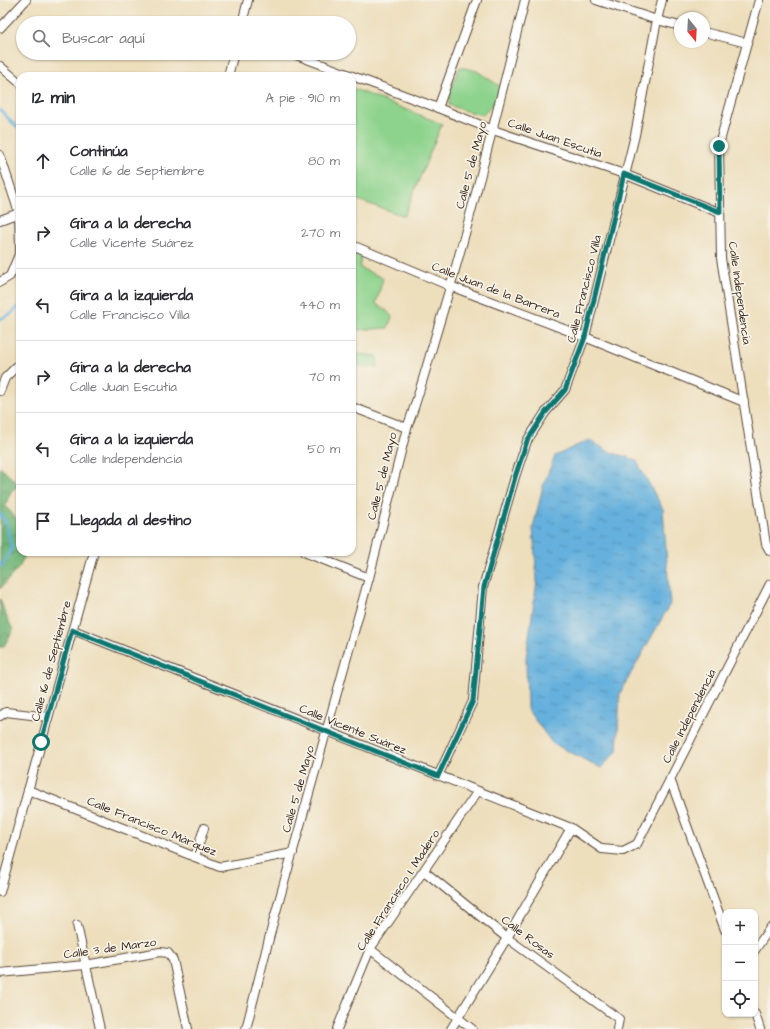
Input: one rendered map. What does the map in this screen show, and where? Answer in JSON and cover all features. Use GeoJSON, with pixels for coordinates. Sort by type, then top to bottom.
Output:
{"type":"FeatureCollection","features":[{"type":"Feature","properties":{"kind":"street"},"geometry":{"type":"LineString","coordinates":[[0,28],[26,0]]}},
{"type":"Feature","properties":{"kind":"street"},"geometry":{"type":"LineString","coordinates":[[244,16],[248,0]]}},
{"type":"Feature","properties":{"kind":"street"},"geometry":{"type":"LineString","coordinates":[[438,108],[477,0]]}},
{"type":"Feature","properties":{"kind":"street","name":"Calle 5 de Mayo"},"geometry":{"type":"LineString","coordinates":[[246,1029],[274,919],[369,578],[407,428],[450,286],[493,130],[525,0]]}},
{"type":"Feature","properties":{"kind":"street"},"geometry":{"type":"LineString","coordinates":[[596,0],[674,24]]}},
{"type":"Feature","properties":{"kind":"street","name":"Calle Francisco Villa"},"geometry":{"type":"LineString","coordinates":[[438,776],[473,701],[484,587],[515,477],[527,441],[545,413],[565,390],[585,337],[624,174],[635,135],[662,0]]}},
{"type":"Feature","properties":{"kind":"street","name":"Calle Independencia"},"geometry":{"type":"LineString","coordinates":[[759,0],[719,146],[720,212],[721,258],[766,544],[770,551]]}},
{"type":"Feature","properties":{"kind":"street"},"geometry":{"type":"LineString","coordinates":[[710,34],[747,43]]}},
{"type":"Feature","properties":{"kind":"street"},"geometry":{"type":"LineString","coordinates":[[229,72],[232,60]]}},
{"type":"Feature","properties":{"kind":"street","name":"Calle Juan Escutia"},"geometry":{"type":"LineString","coordinates":[[309,60],[339,72]]}},
{"type":"Feature","properties":{"kind":"street"},"geometry":{"type":"LineString","coordinates":[[0,66],[16,80]]}},
{"type":"Feature","properties":{"kind":"street","name":"Calle Juan Escutia"},"geometry":{"type":"LineString","coordinates":[[356,78],[493,130],[624,174],[720,212]]}},
{"type":"Feature","properties":{"kind":"street"},"geometry":{"type":"LineString","coordinates":[[0,155],[16,205]]}},
{"type":"Feature","properties":{"kind":"street"},"geometry":{"type":"LineString","coordinates":[[0,220],[16,215]]}},
{"type":"Feature","properties":{"kind":"street","name":"Calle Juan de la Barrera"},"geometry":{"type":"LineString","coordinates":[[356,247],[450,286],[585,337],[744,402]]}},
{"type":"Feature","properties":{"kind":"street"},"geometry":{"type":"LineString","coordinates":[[0,282],[10,276],[16,261]]}},
{"type":"Feature","properties":{"kind":"street"},"geometry":{"type":"LineString","coordinates":[[0,391],[5,378],[16,367]]}},
{"type":"Feature","properties":{"kind":"street"},"geometry":{"type":"LineString","coordinates":[[356,409],[407,428]]}},
{"type":"Feature","properties":{"kind":"street","name":"Calle 16 de Septiembre"},"geometry":{"type":"LineString","coordinates":[[0,892],[93,556]]}},
{"type":"Feature","properties":{"kind":"street"},"geometry":{"type":"LineString","coordinates":[[314,556],[369,578]]}},
{"type":"Feature","properties":{"kind":"street","name":"Calle Independencia"},"geometry":{"type":"LineString","coordinates":[[623,851],[637,844],[770,584]]}},
{"type":"Feature","properties":{"kind":"street","name":"Calle Vicente Suárez"},"geometry":{"type":"LineString","coordinates":[[72,630],[571,828],[602,849],[623,851]]}},
{"type":"Feature","properties":{"kind":"street"},"geometry":{"type":"LineString","coordinates":[[0,716],[6,712],[48,717]]}},
{"type":"Feature","properties":{"kind":"street"},"geometry":{"type":"LineString","coordinates":[[670,779],[722,921]]}},
{"type":"Feature","properties":{"kind":"street","name":"Calle Francisco Márquez"},"geometry":{"type":"LineString","coordinates":[[28,790],[220,867],[293,854]]}},
{"type":"Feature","properties":{"kind":"street","name":"Calle Francisco I. Madero"},"geometry":{"type":"LineString","coordinates":[[337,1029],[370,949],[478,791]]}},
{"type":"Feature","properties":{"kind":"street"},"geometry":{"type":"LineString","coordinates":[[195,857],[204,828]]}},
{"type":"Feature","properties":{"kind":"street"},"geometry":{"type":"LineString","coordinates":[[451,1029],[507,938],[571,828]]}},
{"type":"Feature","properties":{"kind":"street","name":"Calle Rosas"},"geometry":{"type":"LineString","coordinates":[[424,871],[507,938],[619,1019],[617,1029]]}},
{"type":"Feature","properties":{"kind":"street"},"geometry":{"type":"LineString","coordinates":[[77,925],[100,1029]]}},
{"type":"Feature","properties":{"kind":"street"},"geometry":{"type":"LineString","coordinates":[[758,946],[770,928]]}},
{"type":"Feature","properties":{"kind":"street"},"geometry":{"type":"LineString","coordinates":[[370,949],[472,1029]]}},
{"type":"Feature","properties":{"kind":"street","name":"Calle 3 de Marzo"},"geometry":{"type":"LineString","coordinates":[[0,973],[85,965],[160,952],[168,953],[173,960],[188,1029]]}},
{"type":"Feature","properties":{"kind":"street"},"geometry":{"type":"LineString","coordinates":[[756,1017],[760,1029]]}},
{"type":"Feature","properties":{"kind":"green space"},"geometry":{"type":"Polygon","coordinates":[[[460,67],[477,71],[501,87],[494,103],[483,115],[449,105],[450,90],[460,67]]]}},
{"type":"Feature","properties":{"kind":"green space"},"geometry":{"type":"Polygon","coordinates":[[[356,90],[442,124],[404,216],[356,199],[356,90]]]}},
{"type":"Feature","properties":{"kind":"green space"},"geometry":{"type":"Polygon","coordinates":[[[356,254],[361,256],[360,268],[383,278],[376,304],[386,310],[392,317],[388,328],[357,330],[356,254]]]}},
{"type":"Feature","properties":{"kind":"green space"},"geometry":{"type":"Polygon","coordinates":[[[356,353],[377,356],[378,368],[356,365],[356,353]]]}},
{"type":"Feature","properties":{"kind":"green space"},"geometry":{"type":"Polygon","coordinates":[[[0,467],[16,482],[16,487],[11,491],[5,506],[16,518],[16,556],[24,556],[20,566],[0,589],[0,467]]]}},
{"type":"Feature","properties":{"kind":"green space"},"geometry":{"type":"Polygon","coordinates":[[[0,599],[13,630],[4,646],[0,648],[0,599]]]}},
{"type":"Feature","properties":{"kind":"water"},"geometry":{"type":"Polygon","coordinates":[[[589,440],[610,452],[636,460],[663,509],[670,604],[620,693],[617,751],[601,768],[552,743],[527,709],[526,657],[537,581],[533,528],[543,486],[555,456],[589,440]]]}},
{"type":"Feature","properties":{"kind":"waterway"},"geometry":{"type":"LineString","coordinates":[[0,110],[16,126]]}},
{"type":"Feature","properties":{"kind":"waterway"},"geometry":{"type":"LineString","coordinates":[[0,319],[11,314],[16,309]]}},
{"type":"Feature","properties":{"kind":"waterway"},"geometry":{"type":"LineString","coordinates":[[0,514],[6,523],[12,549],[0,567]]}},
{"type":"Feature","properties":{"kind":"route"},"geometry":{"type":"LineString","coordinates":[[41,742],[72,630],[438,776],[473,701],[484,587],[515,477],[527,441],[545,413],[565,390],[585,337],[624,174],[720,212],[719,146]]}}]}
